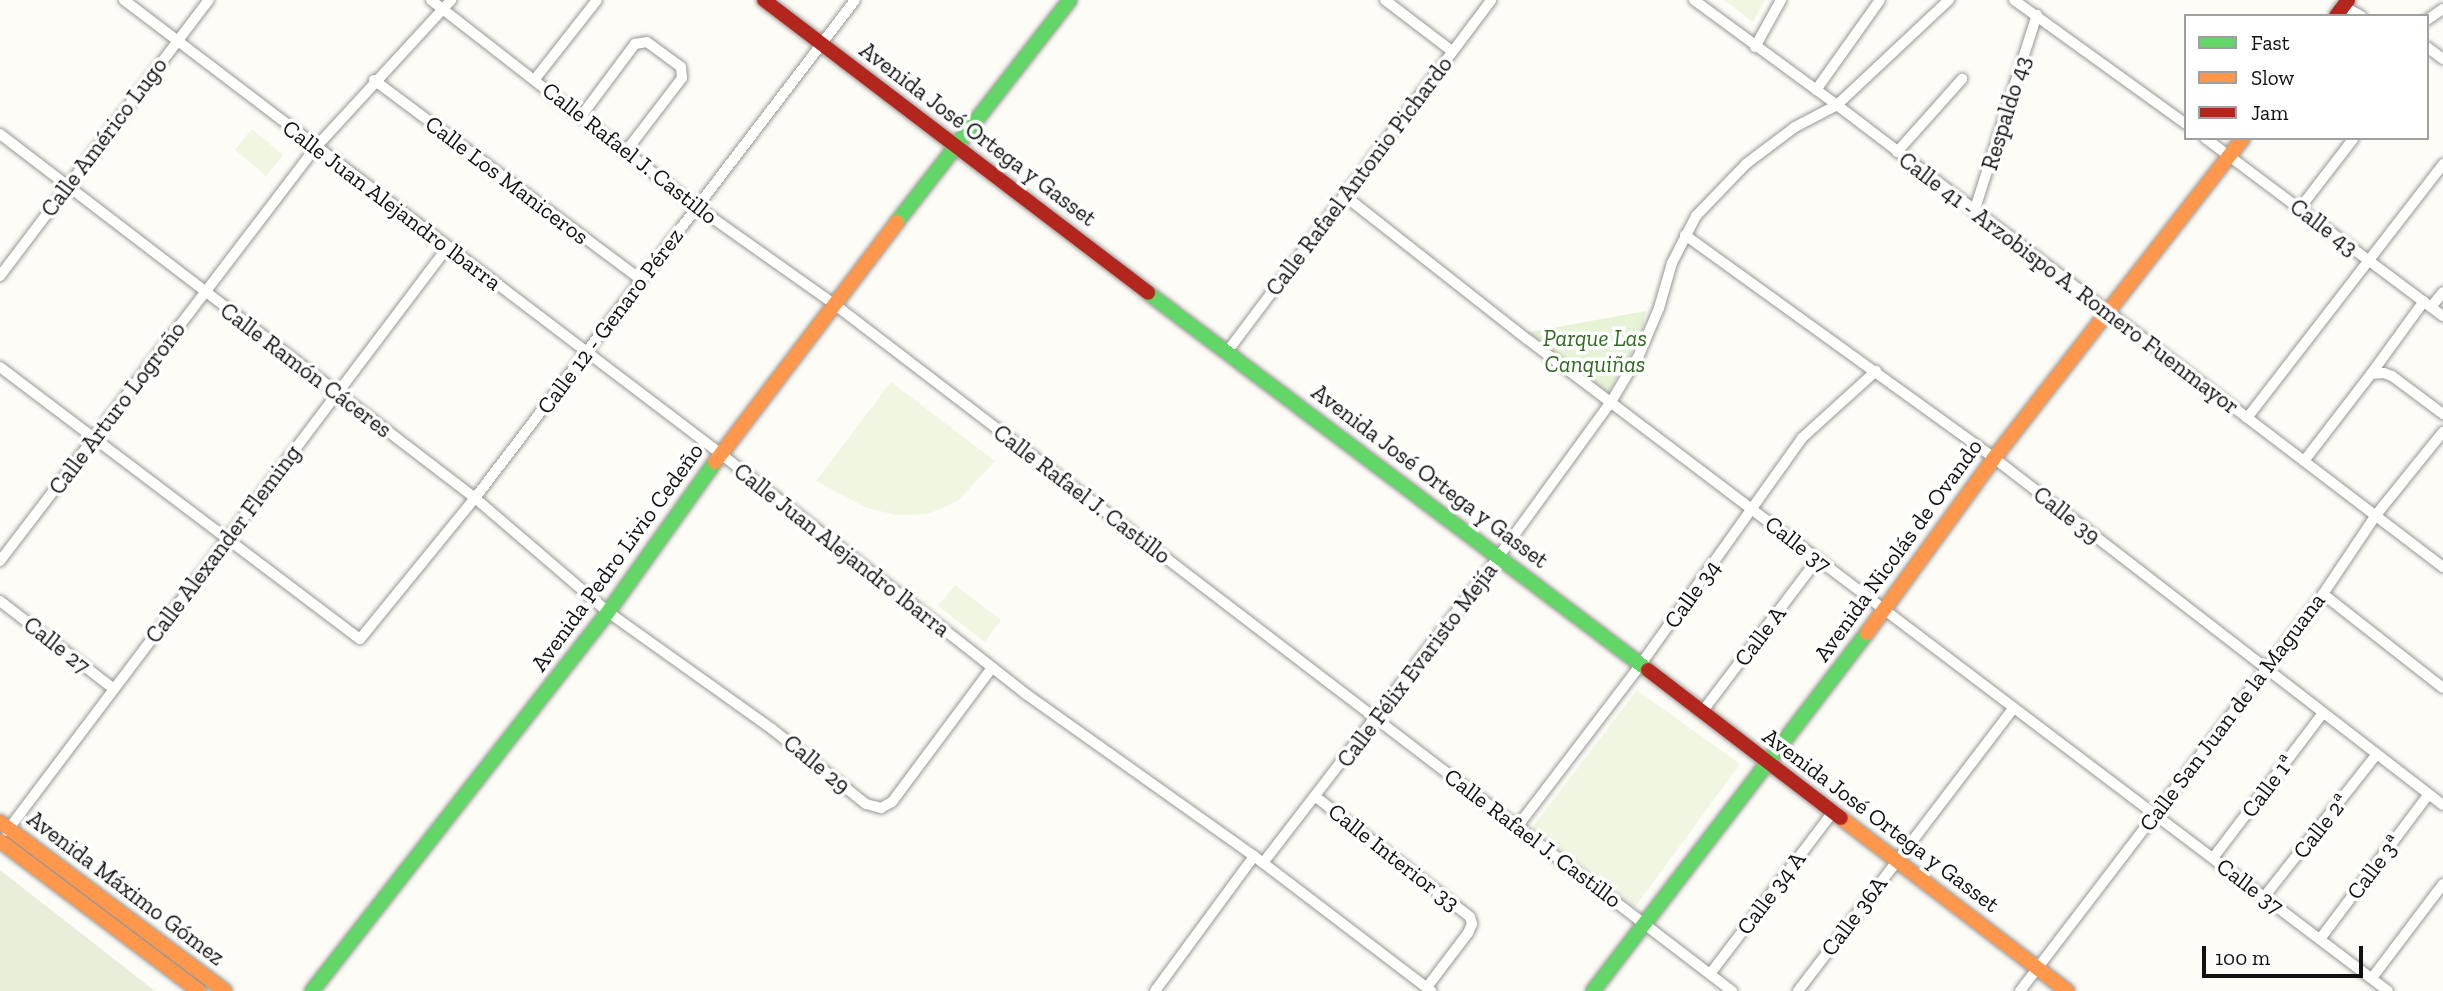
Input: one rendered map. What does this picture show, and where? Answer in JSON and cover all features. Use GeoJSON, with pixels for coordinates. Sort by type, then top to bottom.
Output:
{"type":"FeatureCollection","features":[{"type":"Feature","properties":{"kind":"main road","name":"Avenida José Ortega y Gasset"},"geometry":{"type":"LineString","coordinates":[[764,0],[956,149],[1499,556],[2067,991]]}},
{"type":"Feature","properties":{"kind":"main road","name":"Avenida Pedro Livio Cedeño"},"geometry":{"type":"LineString","coordinates":[[312,991],[608,612],[721,454],[834,304],[1070,0]]}},
{"type":"Feature","properties":{"kind":"main road","name":"Avenida Nicolás de Ovando"},"geometry":{"type":"LineString","coordinates":[[1593,991],[1884,611],[1994,458],[2242,140]]}},
{"type":"Feature","properties":{"kind":"main road","name":"Avenida Máximo Gómez"},"geometry":{"type":"LineString","coordinates":[[2,833],[199,991]]}},
{"type":"Feature","properties":{"kind":"main road","name":"Avenida Máximo Gómez"},"geometry":{"type":"LineString","coordinates":[[2,833],[225,991]]}},
{"type":"Feature","properties":{"kind":"street","name":"Calle Juan Alejandro lbarra"},"geometry":{"type":"LineString","coordinates":[[124,0],[721,454],[992,668],[1254,856],[1429,989]]}},
{"type":"Feature","properties":{"kind":"street","name":"Calle Américo Lugo"},"geometry":{"type":"LineString","coordinates":[[0,276],[209,0]]}},
{"type":"Feature","properties":{"kind":"street","name":"Calle Rafael J. Castillo"},"geometry":{"type":"LineString","coordinates":[[431,0],[697,206],[834,304],[1732,991]]}},
{"type":"Feature","properties":{"kind":"street","name":"Calle Arturo Logroño"},"geometry":{"type":"LineString","coordinates":[[0,561],[316,147],[374,80],[451,0]]}},
{"type":"Feature","properties":{"kind":"street"},"geometry":{"type":"LineString","coordinates":[[535,79],[597,0]]}},
{"type":"Feature","properties":{"kind":"street","name":"Calle 12 - Genaro Pérez"},"geometry":{"type":"LineString","coordinates":[[227,540],[360,639],[475,498],[855,0]]}},
{"type":"Feature","properties":{"kind":"street"},"geometry":{"type":"LineString","coordinates":[[1385,0],[1452,51]]}},
{"type":"Feature","properties":{"kind":"street","name":"Calle Rafael Antonio Pichardo"},"geometry":{"type":"LineString","coordinates":[[1227,352],[1491,0]]}},
{"type":"Feature","properties":{"kind":"street","name":"Calle 41 - Arzobispo A. Romero Fuenmayor"},"geometry":{"type":"LineString","coordinates":[[1694,0],[1837,105],[2443,567]]}},
{"type":"Feature","properties":{"kind":"street"},"geometry":{"type":"LineString","coordinates":[[1755,47],[1782,0]]}},
{"type":"Feature","properties":{"kind":"street"},"geometry":{"type":"LineString","coordinates":[[1816,90],[1880,0]]}},
{"type":"Feature","properties":{"kind":"street"},"geometry":{"type":"LineString","coordinates":[[1837,105],[1949,0]]}},
{"type":"Feature","properties":{"kind":"street"},"geometry":{"type":"LineString","coordinates":[[2014,0],[2184,123]]}},
{"type":"Feature","properties":{"kind":"street","name":"Respaldo 43"},"geometry":{"type":"LineString","coordinates":[[1974,212],[2037,15]]}},
{"type":"Feature","properties":{"kind":"street"},"geometry":{"type":"LineString","coordinates":[[582,115],[635,44],[648,42],[681,67],[682,78],[627,150]]}},
{"type":"Feature","properties":{"kind":"street"},"geometry":{"type":"LineString","coordinates":[[1897,152],[1962,79]]}},
{"type":"Feature","properties":{"kind":"street","name":"Calle Los Maniceros"},"geometry":{"type":"LineString","coordinates":[[374,80],[641,279]]}},
{"type":"Feature","properties":{"kind":"street","name":"Calle Félix Evaristo Mejía"},"geometry":{"type":"LineString","coordinates":[[1263,863],[1376,719],[1611,402],[1639,355],[1685,235],[1696,216],[1746,164],[1795,127],[1837,105]]}},
{"type":"Feature","properties":{"kind":"street","name":"Calle Ramón Cáceres"},"geometry":{"type":"LineString","coordinates":[[0,134],[475,498],[608,612]]}},
{"type":"Feature","properties":{"kind":"street","name":"Calle 43"},"geometry":{"type":"LineString","coordinates":[[2208,140],[2443,316]]}},
{"type":"Feature","properties":{"kind":"street"},"geometry":{"type":"LineString","coordinates":[[2300,208],[2352,140]]}},
{"type":"Feature","properties":{"kind":"street"},"geometry":{"type":"LineString","coordinates":[[2247,418],[2367,259],[2443,164]]}},
{"type":"Feature","properties":{"kind":"street","name":"Calle 37"},"geometry":{"type":"LineString","coordinates":[[1345,196],[1884,611],[2388,991]]}},
{"type":"Feature","properties":{"kind":"street","name":"Calle 39"},"geometry":{"type":"LineString","coordinates":[[1685,235],[1994,458],[2443,805]]}},
{"type":"Feature","properties":{"kind":"street","name":"Calle Alexander Fleming"},"geometry":{"type":"LineString","coordinates":[[2,833],[447,248]]}},
{"type":"Feature","properties":{"kind":"street"},"geometry":{"type":"LineString","coordinates":[[2304,461],[2428,304],[2443,292]]}},
{"type":"Feature","properties":{"kind":"street"},"geometry":{"type":"LineString","coordinates":[[0,367],[227,540]]}},
{"type":"Feature","properties":{"kind":"street","name":"Calle 34"},"geometry":{"type":"LineString","coordinates":[[1517,827],[1641,664],[1802,438],[1876,371]]}},
{"type":"Feature","properties":{"kind":"street"},"geometry":{"type":"LineString","coordinates":[[2371,374],[2384,373],[2392,376],[2443,414]]}},
{"type":"Feature","properties":{"kind":"street","name":"Calle San Juan de la Maguana"},"geometry":{"type":"LineString","coordinates":[[2020,991],[2323,594],[2376,515],[2443,432]]}},
{"type":"Feature","properties":{"kind":"street","name":"Calle A"},"geometry":{"type":"LineString","coordinates":[[1702,712],[1817,559]]}},
{"type":"Feature","properties":{"kind":"street"},"geometry":{"type":"LineString","coordinates":[[2323,594],[2443,688]]}},
{"type":"Feature","properties":{"kind":"street","name":"Calle 27"},"geometry":{"type":"LineString","coordinates":[[0,601],[114,689]]}},
{"type":"Feature","properties":{"kind":"street","name":"Calle 29"},"geometry":{"type":"LineString","coordinates":[[608,612],[772,729],[866,804],[881,808],[892,802],[992,668]]}},
{"type":"Feature","properties":{"kind":"street","name":"Calle 36A"},"geometry":{"type":"LineString","coordinates":[[1798,991],[2013,709]]}},
{"type":"Feature","properties":{"kind":"street","name":"Calle 1ª"},"geometry":{"type":"LineString","coordinates":[[2213,858],[2323,713]]}},
{"type":"Feature","properties":{"kind":"street","name":"Calle 2ª"},"geometry":{"type":"LineString","coordinates":[[2264,897],[2376,754]]}},
{"type":"Feature","properties":{"kind":"street","name":"Calle 3ª"},"geometry":{"type":"LineString","coordinates":[[2320,939],[2429,794]]}},
{"type":"Feature","properties":{"kind":"street","name":"Calle Interior 33"},"geometry":{"type":"LineString","coordinates":[[1316,797],[1470,917],[1472,924],[1468,933],[1429,989]]}},
{"type":"Feature","properties":{"kind":"street","name":"Calle 34 A"},"geometry":{"type":"LineString","coordinates":[[1710,974],[1832,813]]}},
{"type":"Feature","properties":{"kind":"street"},"geometry":{"type":"LineString","coordinates":[[1155,991],[1254,856]]}},
{"type":"Feature","properties":{"kind":"street"},"geometry":{"type":"LineString","coordinates":[[2372,978],[2443,884]]}},
{"type":"Feature","properties":{"kind":"green space"},"geometry":{"type":"Polygon","coordinates":[[[1724,0],[1765,0],[1753,22],[1724,0]]]}},
{"type":"Feature","properties":{"kind":"green space"},"geometry":{"type":"Polygon","coordinates":[[[252,129],[283,155],[266,176],[235,150],[252,129]]]}},
{"type":"Feature","properties":{"kind":"green space","name":"Parque Las Canquiñas"},"geometry":{"type":"Polygon","coordinates":[[[1646,311],[1641,337],[1605,398],[1524,333],[1646,311]]]}},
{"type":"Feature","properties":{"kind":"green space"},"geometry":{"type":"Polygon","coordinates":[[[891,382],[995,461],[958,501],[928,514],[896,515],[867,508],[816,481],[891,382]]]}},
{"type":"Feature","properties":{"kind":"green space"},"geometry":{"type":"Polygon","coordinates":[[[955,585],[1001,620],[985,642],[938,606],[955,585]]]}},
{"type":"Feature","properties":{"kind":"green space"},"geometry":{"type":"Polygon","coordinates":[[[1637,690],[1740,764],[1635,907],[1532,828],[1637,690]]]}},
{"type":"Feature","properties":{"kind":"green space"},"geometry":{"type":"Polygon","coordinates":[[[0,870],[155,991],[0,991],[0,870]]]}},
{"type":"Feature","properties":{"kind":"traffic: fast"},"geometry":{"type":"LineString","coordinates":[[897,222],[1070,0]]}},
{"type":"Feature","properties":{"kind":"traffic: fast"},"geometry":{"type":"LineString","coordinates":[[1148,293],[1648,670]]}},
{"type":"Feature","properties":{"kind":"traffic: fast"},"geometry":{"type":"LineString","coordinates":[[312,991],[608,612],[715,462]]}},
{"type":"Feature","properties":{"kind":"traffic: fast"},"geometry":{"type":"LineString","coordinates":[[1593,991],[1867,633]]}},
{"type":"Feature","properties":{"kind":"traffic: slow"},"geometry":{"type":"LineString","coordinates":[[1867,633],[1994,458],[2241,140]]}},
{"type":"Feature","properties":{"kind":"traffic: slow"},"geometry":{"type":"LineString","coordinates":[[715,462],[897,222]]}},
{"type":"Feature","properties":{"kind":"traffic: slow"},"geometry":{"type":"LineString","coordinates":[[1841,818],[2067,991]]}},
{"type":"Feature","properties":{"kind":"traffic: slow"},"geometry":{"type":"LineString","coordinates":[[0,822],[225,991]]}},
{"type":"Feature","properties":{"kind":"traffic: slow"},"geometry":{"type":"LineString","coordinates":[[0,841],[199,991]]}},
{"type":"Feature","properties":{"kind":"traffic: jam"},"geometry":{"type":"LineString","coordinates":[[764,0],[1148,293]]}},
{"type":"Feature","properties":{"kind":"traffic: jam"},"geometry":{"type":"LineString","coordinates":[[2338,14],[2348,0]]}},
{"type":"Feature","properties":{"kind":"traffic: jam"},"geometry":{"type":"LineString","coordinates":[[1648,670],[1841,818]]}}]}
